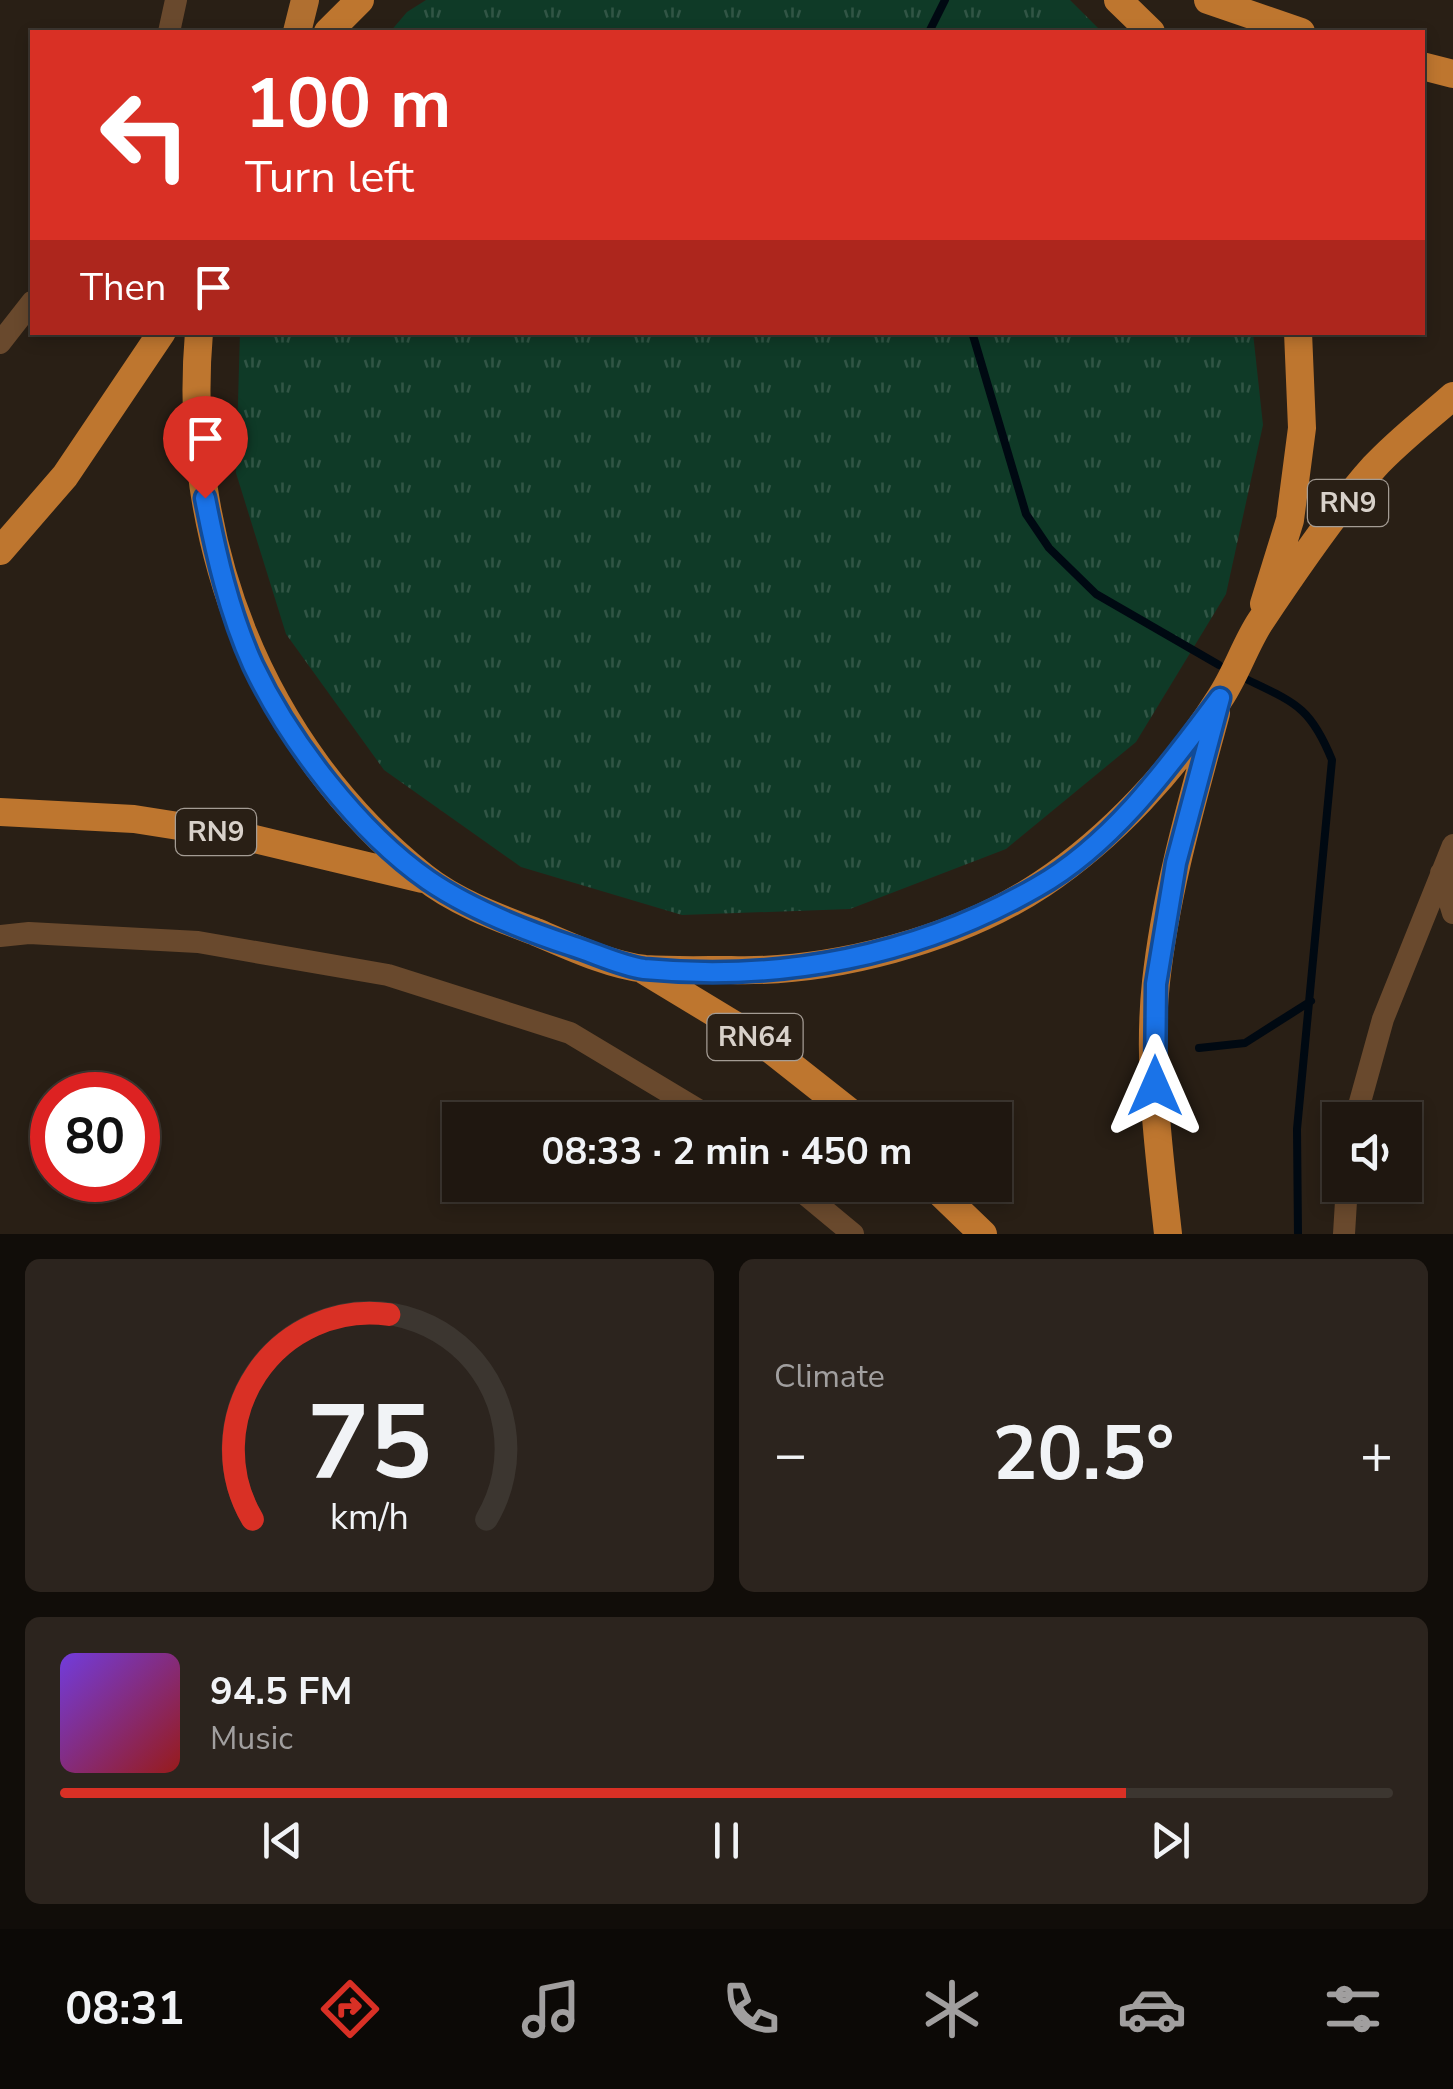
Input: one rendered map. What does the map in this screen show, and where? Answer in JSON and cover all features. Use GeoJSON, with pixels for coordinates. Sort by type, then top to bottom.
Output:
{"type":"FeatureCollection","features":[{"type":"Feature","properties":{"kind":"highway"},"geometry":{"type":"LineString","coordinates":[[330,30],[360,0]]}},
{"type":"Feature","properties":{"kind":"highway"},"geometry":{"type":"LineString","coordinates":[[1118,0],[1148,30]]}},
{"type":"Feature","properties":{"kind":"highway"},"geometry":{"type":"LineString","coordinates":[[1208,0],[1296,30]]}},
{"type":"Feature","properties":{"kind":"highway"},"geometry":{"type":"LineString","coordinates":[[1425,67],[1453,74]]}},
{"type":"Feature","properties":{"kind":"highway"},"geometry":{"type":"LineString","coordinates":[[0,551],[65,476],[160,335]]}},
{"type":"Feature","properties":{"kind":"highway","name":"RN9"},"geometry":{"type":"LineString","coordinates":[[198,335],[195,377],[199,464],[218,565],[253,665],[312,763],[369,827],[428,880],[498,917],[640,968],[768,971],[851,961],[913,944],[1040,886],[1092,844],[1156,782],[1220,698],[1258,625],[1374,467],[1453,396]]}},
{"type":"Feature","properties":{"kind":"highway","name":"RN9"},"geometry":{"type":"LineString","coordinates":[[1258,625],[1290,520],[1302,428],[1298,335]]}},
{"type":"Feature","properties":{"kind":"highway"},"geometry":{"type":"LineString","coordinates":[[1168,1234],[1155,1121],[1156,984],[1176,863],[1220,698]]}},
{"type":"Feature","properties":{"kind":"highway","name":"RN9"},"geometry":{"type":"LineString","coordinates":[[0,812],[134,819],[242,836],[428,880]]}},
{"type":"Feature","properties":{"kind":"highway","name":"RN64"},"geometry":{"type":"LineString","coordinates":[[640,968],[756,1038],[837,1102]]}},
{"type":"Feature","properties":{"kind":"highway"},"geometry":{"type":"LineString","coordinates":[[950,1202],[983,1234]]}},
{"type":"Feature","properties":{"kind":"main road"},"geometry":{"type":"LineString","coordinates":[[298,30],[305,0]]}},
{"type":"Feature","properties":{"kind":"street"},"geometry":{"type":"LineString","coordinates":[[168,30],[176,0]]}},
{"type":"Feature","properties":{"kind":"street"},"geometry":{"type":"LineString","coordinates":[[0,343],[30,305]]}},
{"type":"Feature","properties":{"kind":"street"},"geometry":{"type":"LineString","coordinates":[[1360,1102],[1383,1020],[1453,845]]}},
{"type":"Feature","properties":{"kind":"street"},"geometry":{"type":"LineString","coordinates":[[1441,872],[1453,914]]}},
{"type":"Feature","properties":{"kind":"street"},"geometry":{"type":"LineString","coordinates":[[0,936],[29,933],[198,942],[388,975],[570,1034],[685,1102]]}},
{"type":"Feature","properties":{"kind":"street"},"geometry":{"type":"LineString","coordinates":[[815,1202],[854,1234]]}},
{"type":"Feature","properties":{"kind":"street"},"geometry":{"type":"LineString","coordinates":[[1344,1234],[1346,1202]]}},
{"type":"Feature","properties":{"kind":"green space"},"geometry":{"type":"Polygon","coordinates":[[[426,0],[1070,0],[1100,30],[392,30],[407,12],[426,0]]]}},
{"type":"Feature","properties":{"kind":"green space"},"geometry":{"type":"Polygon","coordinates":[[[240,335],[1253,335],[1263,425],[1226,594],[1136,742],[1006,849],[850,909],[682,915],[521,867],[384,770],[286,634],[236,473],[240,335]]]}},
{"type":"Feature","properties":{"kind":"waterway"},"geometry":{"type":"LineString","coordinates":[[930,30],[945,0]]}},
{"type":"Feature","properties":{"kind":"waterway"},"geometry":{"type":"LineString","coordinates":[[973,335],[1026,514],[1049,548],[1096,594],[1219,665]]}},
{"type":"Feature","properties":{"kind":"waterway"},"geometry":{"type":"LineString","coordinates":[[1248,680],[1300,709],[1317,729],[1332,760],[1297,1129],[1298,1234]]}},
{"type":"Feature","properties":{"kind":"waterway"},"geometry":{"type":"LineString","coordinates":[[1199,1048],[1245,1043],[1311,1001]]}},
{"type":"Feature","properties":{"kind":"route"},"geometry":{"type":"LineString","coordinates":[[205,498],[218,565],[253,665],[312,763],[369,827],[428,880],[498,917],[640,968],[768,971],[851,961],[913,944],[986,912],[1040,886],[1092,844],[1156,782],[1220,698],[1176,863],[1156,984],[1155,1086]]}}]}
